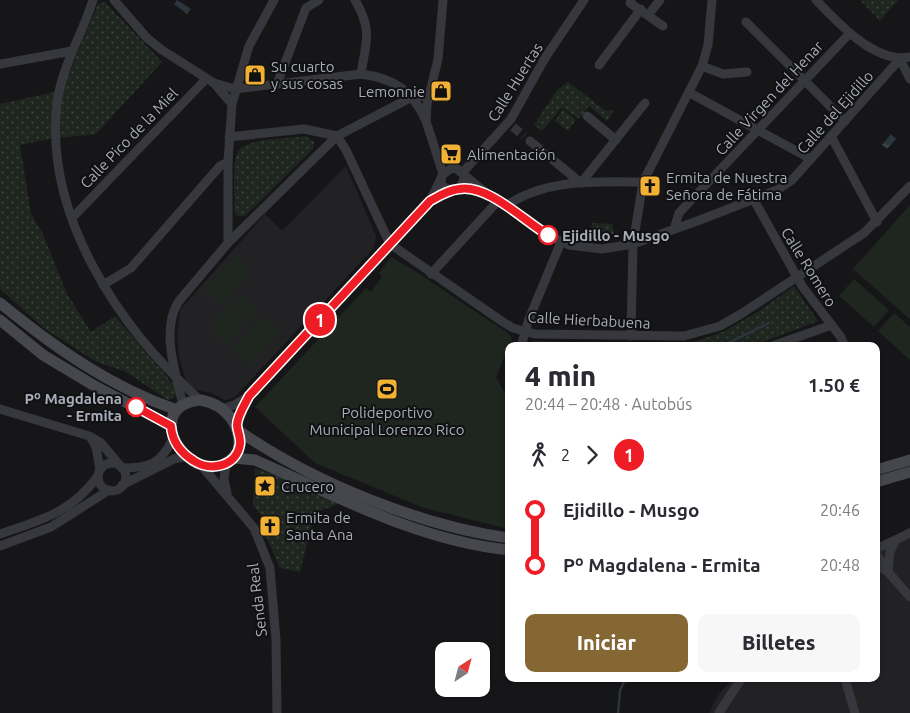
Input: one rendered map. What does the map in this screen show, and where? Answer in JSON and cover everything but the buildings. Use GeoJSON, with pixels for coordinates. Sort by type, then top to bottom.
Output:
{"type":"FeatureCollection","features":[{"type":"Feature","properties":{"kind":"main road"},"geometry":{"type":"LineString","coordinates":[[0,303],[49,343],[94,372],[158,404],[180,408],[200,400],[214,404],[222,409],[238,428],[262,447],[295,464],[392,508],[436,524],[505,537]]}},
{"type":"Feature","properties":{"kind":"main road"},"geometry":{"type":"LineString","coordinates":[[0,320],[51,360],[93,386],[171,426]]}},
{"type":"Feature","properties":{"kind":"main road"},"geometry":{"type":"LineString","coordinates":[[180,408],[171,426],[173,438],[187,456],[200,464],[215,467],[230,461],[255,460],[384,517],[425,532],[505,550]]}},
{"type":"Feature","properties":{"kind":"main road"},"geometry":{"type":"LineString","coordinates":[[230,461],[238,451],[238,428]]}},
{"type":"Feature","properties":{"kind":"main road"},"geometry":{"type":"LineString","coordinates":[[880,463],[910,459]]}},
{"type":"Feature","properties":{"kind":"main road"},"geometry":{"type":"LineString","coordinates":[[880,469],[910,459]]}},
{"type":"Feature","properties":{"kind":"main road"},"geometry":{"type":"LineString","coordinates":[[880,481],[910,472]]}},
{"type":"Feature","properties":{"kind":"main road"},"geometry":{"type":"LineString","coordinates":[[880,482],[910,479]]}},
{"type":"Feature","properties":{"kind":"street"},"geometry":{"type":"LineString","coordinates":[[94,0],[62,78],[57,103],[55,137],[61,174],[85,251],[102,285],[124,318],[152,352],[177,380],[200,400]]}},
{"type":"Feature","properties":{"kind":"street"},"geometry":{"type":"LineString","coordinates":[[114,0],[147,38],[178,62],[210,81],[235,89],[361,74],[391,81],[421,106],[438,156],[442,186],[449,190]]}},
{"type":"Feature","properties":{"kind":"street"},"geometry":{"type":"LineString","coordinates":[[228,243],[228,162],[232,104],[249,46],[274,0]]}},
{"type":"Feature","properties":{"kind":"street"},"geometry":{"type":"LineString","coordinates":[[277,84],[306,8],[320,0]]}},
{"type":"Feature","properties":{"kind":"street"},"geometry":{"type":"LineString","coordinates":[[356,0],[366,18],[368,29],[361,74]]}},
{"type":"Feature","properties":{"kind":"street"},"geometry":{"type":"LineString","coordinates":[[426,121],[429,93],[438,59],[443,0]]}},
{"type":"Feature","properties":{"kind":"street","name":"Calle Huertas"},"geometry":{"type":"LineString","coordinates":[[464,174],[510,125],[545,58],[584,0]]}},
{"type":"Feature","properties":{"kind":"street"},"geometry":{"type":"LineString","coordinates":[[599,64],[645,12],[660,0]]}},
{"type":"Feature","properties":{"kind":"street"},"geometry":{"type":"LineString","coordinates":[[631,336],[633,244],[643,182],[690,93],[702,66],[708,46],[712,0]]}},
{"type":"Feature","properties":{"kind":"street"},"geometry":{"type":"LineString","coordinates":[[816,0],[849,34],[871,47],[905,58],[910,79]]}},
{"type":"Feature","properties":{"kind":"street"},"geometry":{"type":"LineString","coordinates":[[628,1],[664,26]]}},
{"type":"Feature","properties":{"kind":"street"},"geometry":{"type":"LineString","coordinates":[[746,22],[845,121]]}},
{"type":"Feature","properties":{"kind":"street","name":"Calle Virgen del Henar"},"geometry":{"type":"LineString","coordinates":[[674,229],[679,213],[849,34]]}},
{"type":"Feature","properties":{"kind":"street"},"geometry":{"type":"LineString","coordinates":[[0,64],[72,51]]}},
{"type":"Feature","properties":{"kind":"street","name":"Calle del Ejidillo"},"geometry":{"type":"LineString","coordinates":[[464,174],[486,193],[531,225],[561,242],[581,247],[602,248],[633,244],[754,200],[777,190],[792,180],[905,58]]}},
{"type":"Feature","properties":{"kind":"street"},"geometry":{"type":"LineString","coordinates":[[702,66],[723,74],[747,72]]}},
{"type":"Feature","properties":{"kind":"street"},"geometry":{"type":"LineString","coordinates":[[210,81],[232,104]]}},
{"type":"Feature","properties":{"kind":"street","name":"Calle Pico de la Miel"},"geometry":{"type":"LineString","coordinates":[[73,217],[210,81]]}},
{"type":"Feature","properties":{"kind":"street"},"geometry":{"type":"LineString","coordinates":[[180,408],[171,343],[170,320],[173,309],[228,243],[337,136],[412,97],[420,97],[429,93]]}},
{"type":"Feature","properties":{"kind":"street"},"geometry":{"type":"LineString","coordinates":[[690,93],[811,159]]}},
{"type":"Feature","properties":{"kind":"street"},"geometry":{"type":"LineString","coordinates":[[581,183],[645,103]]}},
{"type":"Feature","properties":{"kind":"street"},"geometry":{"type":"LineString","coordinates":[[587,116],[616,140]]}},
{"type":"Feature","properties":{"kind":"street"},"geometry":{"type":"LineString","coordinates":[[229,137],[304,129],[337,136],[346,150],[390,244]]}},
{"type":"Feature","properties":{"kind":"street"},"geometry":{"type":"LineString","coordinates":[[831,136],[877,222]]}},
{"type":"Feature","properties":{"kind":"street"},"geometry":{"type":"LineString","coordinates":[[530,141],[581,183]]}},
{"type":"Feature","properties":{"kind":"street"},"geometry":{"type":"LineString","coordinates":[[222,409],[234,405],[249,396],[430,201],[449,190],[459,188],[465,181],[464,174],[452,168],[438,156]]}},
{"type":"Feature","properties":{"kind":"street"},"geometry":{"type":"LineString","coordinates":[[102,285],[131,268],[220,166],[228,162]]}},
{"type":"Feature","properties":{"kind":"street"},"geometry":{"type":"LineString","coordinates":[[430,201],[442,176],[452,168]]}},
{"type":"Feature","properties":{"kind":"street"},"geometry":{"type":"LineString","coordinates":[[506,206],[520,197],[561,185],[643,182]]}},
{"type":"Feature","properties":{"kind":"street","name":"Calle Hierbabuena"},"geometry":{"type":"LineString","coordinates":[[390,244],[503,322],[525,332],[575,336],[684,336],[701,332],[742,314],[797,278],[864,233],[877,222],[910,186]]}},
{"type":"Feature","properties":{"kind":"street","name":"Calle del Ejidillo"},"geometry":{"type":"LineString","coordinates":[[459,188],[486,193]]}},
{"type":"Feature","properties":{"kind":"street","name":"Calle Romero"},"geometry":{"type":"LineString","coordinates":[[754,200],[797,278],[843,342]]}},
{"type":"Feature","properties":{"kind":"street"},"geometry":{"type":"LineString","coordinates":[[432,274],[498,201]]}},
{"type":"Feature","properties":{"kind":"street"},"geometry":{"type":"LineString","coordinates":[[228,218],[236,226],[246,225]]}},
{"type":"Feature","properties":{"kind":"street"},"geometry":{"type":"LineString","coordinates":[[522,342],[561,242]]}},
{"type":"Feature","properties":{"kind":"street"},"geometry":{"type":"LineString","coordinates":[[783,342],[832,325]]}},
{"type":"Feature","properties":{"kind":"street"},"geometry":{"type":"LineString","coordinates":[[152,352],[166,350],[171,343]]}},
{"type":"Feature","properties":{"kind":"street"},"geometry":{"type":"LineString","coordinates":[[238,428],[249,396]]}},
{"type":"Feature","properties":{"kind":"street"},"geometry":{"type":"LineString","coordinates":[[0,409],[89,436],[101,443],[122,468],[125,474],[122,485]]}},
{"type":"Feature","properties":{"kind":"street"},"geometry":{"type":"LineString","coordinates":[[89,436],[96,447],[100,484],[109,490]]}},
{"type":"Feature","properties":{"kind":"street"},"geometry":{"type":"LineString","coordinates":[[0,534],[48,518],[84,495],[99,473],[110,463],[122,468],[142,468],[159,460],[166,453],[173,438]]}},
{"type":"Feature","properties":{"kind":"street"},"geometry":{"type":"LineString","coordinates":[[0,546],[51,527],[109,490],[116,490],[122,485],[174,459],[187,456]]}},
{"type":"Feature","properties":{"kind":"street"},"geometry":{"type":"LineString","coordinates":[[228,496],[224,479],[230,461]]}},
{"type":"Feature","properties":{"kind":"street","name":"Senda Real"},"geometry":{"type":"LineString","coordinates":[[200,464],[258,535],[270,568],[276,640],[275,689],[277,713]]}},
{"type":"Feature","properties":{"kind":"street"},"geometry":{"type":"LineString","coordinates":[[880,549],[910,534]]}},
{"type":"Feature","properties":{"kind":"street"},"geometry":{"type":"LineString","coordinates":[[888,572],[890,551],[896,540]]}},
{"type":"Feature","properties":{"kind":"street"},"geometry":{"type":"LineString","coordinates":[[880,558],[888,572],[910,597]]}},
{"type":"Feature","properties":{"kind":"street"},"geometry":{"type":"LineString","coordinates":[[880,567],[888,572]]}},
{"type":"Feature","properties":{"kind":"street"},"geometry":{"type":"LineString","coordinates":[[719,713],[739,682]]}},
{"type":"Feature","properties":{"kind":"street"},"geometry":{"type":"LineString","coordinates":[[846,682],[855,713]]}},
{"type":"Feature","properties":{"kind":"shaded area"},"geometry":{"type":"Polygon","coordinates":[[[860,0],[898,0],[880,21],[860,0]]]}},
{"type":"Feature","properties":{"kind":"shaded area"},"geometry":{"type":"Polygon","coordinates":[[[105,2],[162,62],[96,134],[49,139],[20,145],[31,214],[42,232],[67,294],[91,332],[115,316],[174,385],[176,394],[174,398],[168,400],[126,372],[97,362],[45,329],[0,289],[0,104],[55,92],[65,83],[98,4],[105,2]]]}},
{"type":"Feature","properties":{"kind":"shaded area"},"geometry":{"type":"Polygon","coordinates":[[[568,82],[606,111],[614,110],[607,121],[589,106],[579,119],[562,107],[542,131],[534,125],[557,90],[568,82]]]}},
{"type":"Feature","properties":{"kind":"shaded area"},"geometry":{"type":"Polygon","coordinates":[[[563,109],[576,120],[568,131],[555,121],[563,109]]]}},
{"type":"Feature","properties":{"kind":"shaded area"},"geometry":{"type":"Polygon","coordinates":[[[306,136],[314,142],[313,149],[245,216],[237,216],[234,211],[235,159],[241,148],[258,141],[306,136]]]}},
{"type":"Feature","properties":{"kind":"shaded area"},"geometry":{"type":"Polygon","coordinates":[[[346,166],[376,236],[374,248],[234,398],[225,400],[211,393],[193,389],[186,381],[179,357],[177,336],[180,310],[265,214],[282,231],[346,166]]]}},
{"type":"Feature","properties":{"kind":"shaded area"},"geometry":{"type":"Polygon","coordinates":[[[910,205],[910,319],[853,269],[910,205]]]}},
{"type":"Feature","properties":{"kind":"shaded area"},"geometry":{"type":"Polygon","coordinates":[[[592,223],[612,224],[614,234],[591,235],[592,223]]]}},
{"type":"Feature","properties":{"kind":"shaded area"},"geometry":{"type":"Polygon","coordinates":[[[235,255],[253,271],[221,306],[203,290],[235,255]]]}},
{"type":"Feature","properties":{"kind":"shaded area","name":"Polideportivo Municipal Lorenzo Rico"},"geometry":{"type":"Polygon","coordinates":[[[391,257],[509,334],[512,339],[511,342],[505,342],[505,356],[496,377],[505,394],[505,528],[424,508],[315,463],[255,407],[366,288],[371,292],[382,277],[379,273],[391,257]]]}},
{"type":"Feature","properties":{"kind":"shaded area"},"geometry":{"type":"Polygon","coordinates":[[[854,279],[889,310],[874,327],[839,296],[854,279]]]}},
{"type":"Feature","properties":{"kind":"shaded area"},"geometry":{"type":"Polygon","coordinates":[[[794,286],[818,321],[763,342],[693,342],[723,332],[759,311],[794,286]]]}},
{"type":"Feature","properties":{"kind":"shaded area"},"geometry":{"type":"Polygon","coordinates":[[[240,294],[258,310],[226,344],[209,328],[240,294]]]}},
{"type":"Feature","properties":{"kind":"shaded area"},"geometry":{"type":"Polygon","coordinates":[[[894,313],[910,327],[910,360],[878,331],[894,313]]]}},
{"type":"Feature","properties":{"kind":"shaded area"},"geometry":{"type":"Polygon","coordinates":[[[264,316],[281,332],[250,366],[232,350],[264,316]]]}},
{"type":"Feature","properties":{"kind":"shaded area"},"geometry":{"type":"Polygon","coordinates":[[[532,341],[570,342],[535,342],[532,341]]]}},
{"type":"Feature","properties":{"kind":"shaded area"},"geometry":{"type":"Polygon","coordinates":[[[255,468],[292,481],[340,503],[315,513],[300,572],[280,568],[263,529],[274,536],[282,524],[269,515],[264,519],[253,505],[255,468]]]}},
{"type":"Feature","properties":{"kind":"shaded area"},"geometry":{"type":"Polygon","coordinates":[[[910,527],[910,713],[709,713],[717,697],[730,682],[880,682],[880,544],[910,527]]]}},
{"type":"Feature","properties":{"kind":"water"},"geometry":{"type":"Polygon","coordinates":[[[177,0],[191,9],[187,14],[174,4],[177,0]]]}},
{"type":"Feature","properties":{"kind":"water"},"geometry":{"type":"Polygon","coordinates":[[[891,134],[896,139],[887,149],[882,145],[891,134]]]}},
{"type":"Feature","properties":{"kind":"waterway"},"geometry":{"type":"LineString","coordinates":[[730,342],[769,323]]}},
{"type":"Feature","properties":{"kind":"waterway"},"geometry":{"type":"LineString","coordinates":[[618,713],[620,691],[624,682]]}},
{"type":"Feature","properties":{"kind":"tunnel"},"geometry":{"type":"LineString","coordinates":[[513,127],[524,136]]}},
{"type":"Feature","properties":{"kind":"bus line","name":"1"},"geometry":{"type":"LineString","coordinates":[[136,407],[171,426],[173,438],[178,446],[194,461],[215,467],[226,464],[234,458],[238,451],[240,441],[237,425],[249,396],[430,201],[449,190],[459,188],[486,193],[548,235]]}},
{"type":"Feature","properties":{"kind":"place","name":"Su cuarto y sus cosas"},"geometry":{"type":"Point","coordinates":[255,75]}},
{"type":"Feature","properties":{"kind":"place","name":"Lemonnie"},"geometry":{"type":"Point","coordinates":[441,91]}},
{"type":"Feature","properties":{"kind":"place","name":"Alimentación"},"geometry":{"type":"Point","coordinates":[451,154]}},
{"type":"Feature","properties":{"kind":"place","name":"Ermita de Nuestra Señora de Fátima"},"geometry":{"type":"Point","coordinates":[650,186]}},
{"type":"Feature","properties":{"kind":"place","name":"Ejidillo - Musgo"},"geometry":{"type":"Point","coordinates":[548,235]}},
{"type":"Feature","properties":{"kind":"place","name":"Polideportivo Municipal Lorenzo Rico"},"geometry":{"type":"Point","coordinates":[387,389]}},
{"type":"Feature","properties":{"kind":"place","name":"Pº Magdalena - Ermita"},"geometry":{"type":"Point","coordinates":[136,407]}},
{"type":"Feature","properties":{"kind":"place","name":"Crucero"},"geometry":{"type":"Point","coordinates":[265,486]}},
{"type":"Feature","properties":{"kind":"place","name":"Ermita de Santa Ana"},"geometry":{"type":"Point","coordinates":[270,526]}}]}
